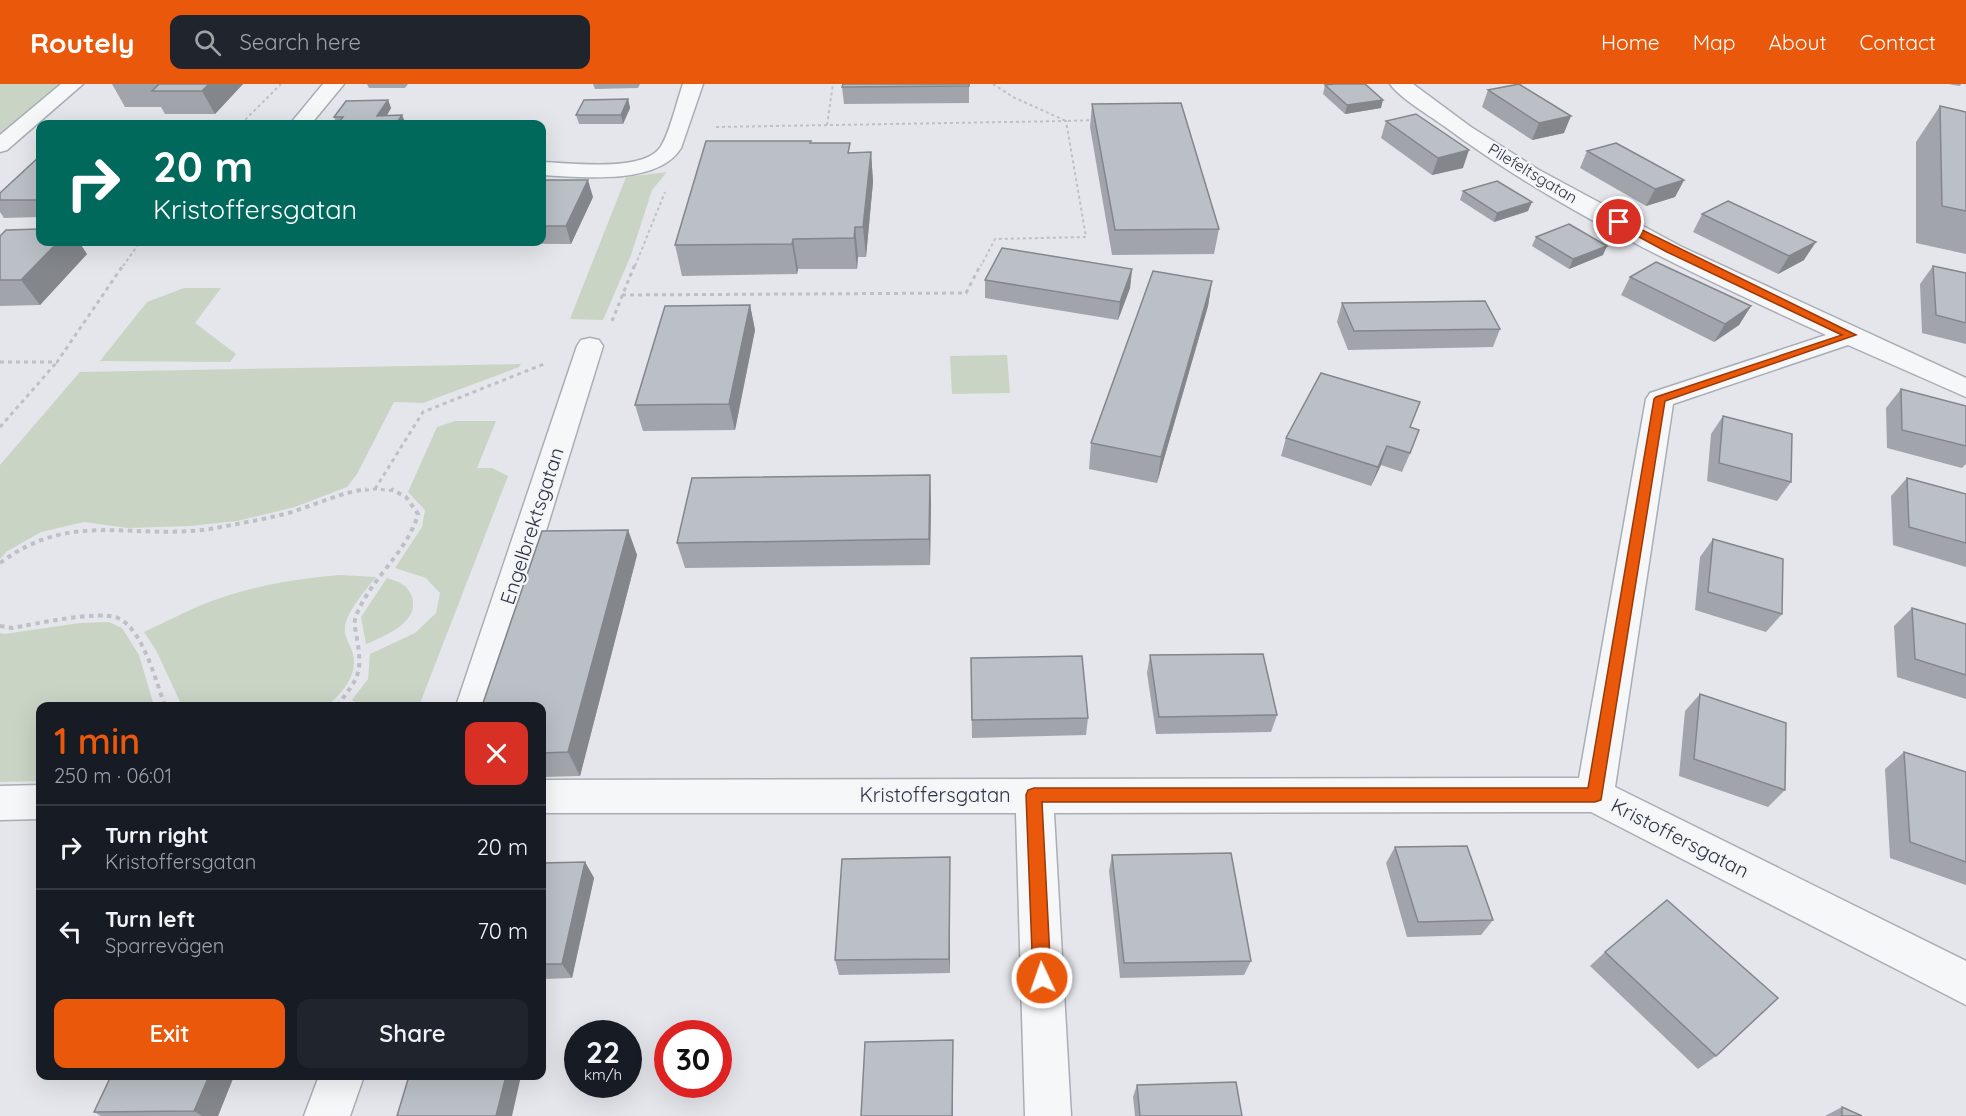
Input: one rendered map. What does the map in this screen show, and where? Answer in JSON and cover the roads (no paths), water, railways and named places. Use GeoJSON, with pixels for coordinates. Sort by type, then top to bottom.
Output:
{"type":"FeatureCollection","features":[{"type":"Feature","properties":{"kind":"street"},"geometry":{"type":"LineString","coordinates":[[0,146],[73,84]]}},
{"type":"Feature","properties":{"kind":"street"},"geometry":{"type":"LineString","coordinates":[[303,120],[334,84]]}},
{"type":"Feature","properties":{"kind":"street"},"geometry":{"type":"LineString","coordinates":[[546,169],[636,167],[652,164],[668,153],[693,84]]}},
{"type":"Feature","properties":{"kind":"street","name":"Pilefeltsgatan"},"geometry":{"type":"LineString","coordinates":[[1400,84],[1483,143],[1584,204],[1670,250],[1966,388]]}},
{"type":"Feature","properties":{"kind":"street"},"geometry":{"type":"LineString","coordinates":[[1595,795],[1660,399],[1851,335]]}},
{"type":"Feature","properties":{"kind":"street","name":"Engelbrektsgatan"},"geometry":{"type":"LineString","coordinates":[[475,702],[590,346]]}},
{"type":"Feature","properties":{"kind":"street"},"geometry":{"type":"LineString","coordinates":[[1034,795],[1048,1116]]}},
{"type":"Feature","properties":{"kind":"street","name":"Kristoffersgatan"},"geometry":{"type":"LineString","coordinates":[[546,797],[1595,795],[1966,984]]}},
{"type":"Feature","properties":{"kind":"street"},"geometry":{"type":"LineString","coordinates":[[0,803],[36,802]]}},
{"type":"Feature","properties":{"kind":"street"},"geometry":{"type":"LineString","coordinates":[[327,1116],[340,1080]]}}]}
